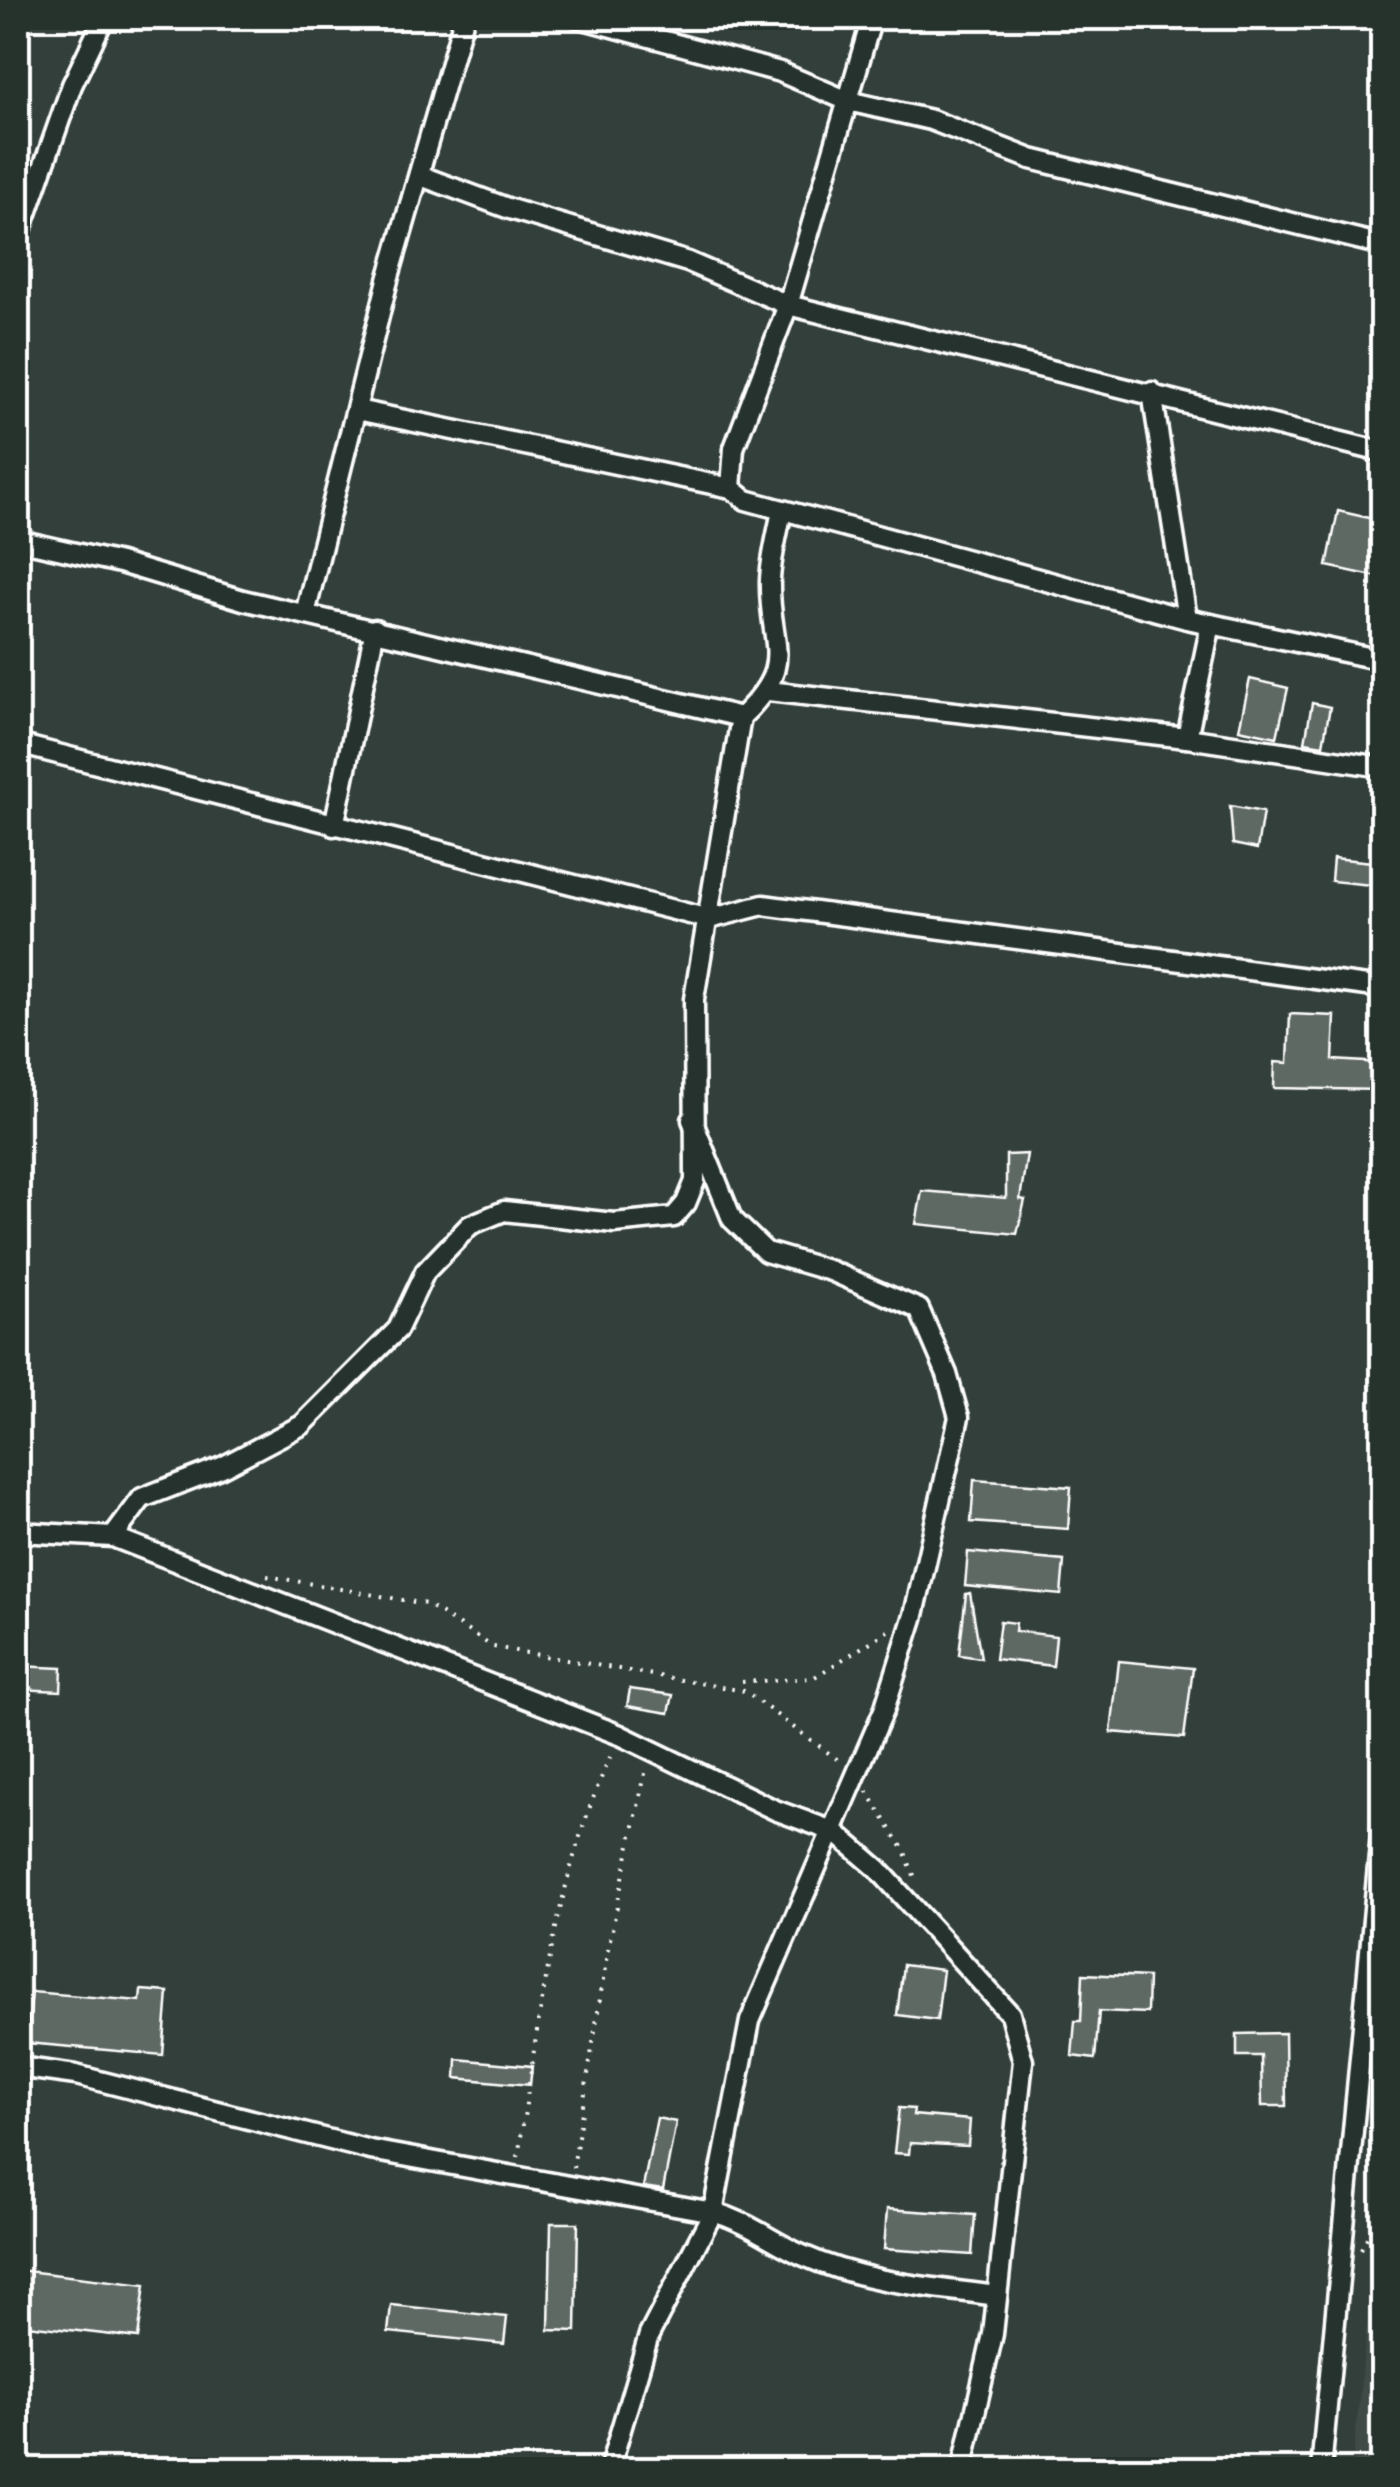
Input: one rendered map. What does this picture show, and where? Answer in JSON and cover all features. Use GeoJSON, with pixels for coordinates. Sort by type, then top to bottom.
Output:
{"type":"FeatureCollection","features":[{"type":"Feature","properties":{"kind":"street"},"geometry":{"type":"LineString","coordinates":[[18,239],[72,86],[104,18]]}},
{"type":"Feature","properties":{"kind":"street"},"geometry":{"type":"LineString","coordinates":[[305,614],[388,280],[464,18]]}},
{"type":"Feature","properties":{"kind":"street"},"geometry":{"type":"LineString","coordinates":[[579,18],[780,72],[848,101],[930,120],[1031,159],[1382,246]]}},
{"type":"Feature","properties":{"kind":"street"},"geometry":{"type":"LineString","coordinates":[[732,488],[734,448],[788,305],[872,18]]}},
{"type":"Feature","properties":{"kind":"street"},"geometry":{"type":"LineString","coordinates":[[421,176],[510,209],[688,262],[788,305],[1382,452]]}},
{"type":"Feature","properties":{"kind":"street"},"geometry":{"type":"LineString","coordinates":[[1152,392],[1187,618]]}},
{"type":"Feature","properties":{"kind":"street"},"geometry":{"type":"LineString","coordinates":[[357,410],[732,488],[746,500],[1187,618],[1382,660]]}},
{"type":"Feature","properties":{"kind":"street"},"geometry":{"type":"LineString","coordinates":[[113,1537],[142,1498],[222,1467],[302,1425],[398,1329],[425,1272],[470,1226],[504,1212],[614,1223],[674,1217],[686,1203],[695,1181],[694,1000],[742,717],[768,691],[779,660],[770,580],[782,510]]}},
{"type":"Feature","properties":{"kind":"street"},"geometry":{"type":"LineString","coordinates":[[18,540],[305,614],[742,717]]}},
{"type":"Feature","properties":{"kind":"street"},"geometry":{"type":"LineString","coordinates":[[1187,738],[1211,624]]}},
{"type":"Feature","properties":{"kind":"street"},"geometry":{"type":"LineString","coordinates":[[334,826],[375,629]]}},
{"type":"Feature","properties":{"kind":"street"},"geometry":{"type":"LineString","coordinates":[[768,691],[1187,738],[1382,767]]}},
{"type":"Feature","properties":{"kind":"street"},"geometry":{"type":"LineString","coordinates":[[18,744],[709,919],[763,905],[1382,988]]}},
{"type":"Feature","properties":{"kind":"street"},"geometry":{"type":"LineString","coordinates":[[609,2470],[649,2335],[712,2212],[750,2021],[835,1832],[884,1710],[914,1615],[959,1417],[947,1374],[919,1308],[831,1271],[766,1252],[732,1220],[692,1120]]}},
{"type":"Feature","properties":{"kind":"street"},"geometry":{"type":"LineString","coordinates":[[18,1532],[113,1537],[620,1736],[775,1810],[835,1832],[878,1869],[1010,2014],[1023,2060],[993,2334],[962,2470]]}},
{"type":"Feature","properties":{"kind":"street"},"geometry":{"type":"LineString","coordinates":[[1321,2470],[1382,1824]]}},
{"type":"Feature","properties":{"kind":"street"},"geometry":{"type":"LineString","coordinates":[[18,2067],[76,2076],[370,2150],[712,2212],[747,2222],[801,2254],[874,2280],[998,2296]]}},
{"type":"Feature","properties":{"kind":"path"},"geometry":{"type":"LineString","coordinates":[[258,1574],[426,1604],[493,1647],[744,1692],[858,1776],[904,1850],[917,1883]]}},
{"type":"Feature","properties":{"kind":"path"},"geometry":{"type":"LineString","coordinates":[[742,1682],[813,1678],[914,1615]]}},
{"type":"Feature","properties":{"kind":"path"},"geometry":{"type":"LineString","coordinates":[[515,2178],[548,1961],[594,1793],[620,1736]]}},
{"type":"Feature","properties":{"kind":"path"},"geometry":{"type":"LineString","coordinates":[[570,2187],[608,1949],[650,1750]]}},
{"type":"Feature","properties":{"kind":"shaded area"},"geometry":{"type":"Polygon","coordinates":[[[1382,2176],[1382,2469],[1352,2469],[1382,2176]]]}},
{"type":"Feature","properties":{"kind":"building"},"geometry":{"type":"Polygon","coordinates":[[[1338,511],[1382,521],[1382,578],[1327,566],[1338,511]]]}},
{"type":"Feature","properties":{"kind":"building"},"geometry":{"type":"Polygon","coordinates":[[[1250,679],[1288,688],[1277,737],[1239,729],[1250,679]]]}},
{"type":"Feature","properties":{"kind":"building"},"geometry":{"type":"Polygon","coordinates":[[[1312,703],[1330,707],[1323,745],[1305,742],[1312,703]]]}},
{"type":"Feature","properties":{"kind":"building"},"geometry":{"type":"Polygon","coordinates":[[[1230,806],[1263,812],[1257,849],[1233,844],[1230,806]]]}},
{"type":"Feature","properties":{"kind":"building"},"geometry":{"type":"Polygon","coordinates":[[[1333,858],[1382,863],[1382,886],[1331,881],[1333,858]]]}},
{"type":"Feature","properties":{"kind":"building"},"geometry":{"type":"Polygon","coordinates":[[[1290,1014],[1335,1016],[1333,1060],[1382,1063],[1382,1090],[1274,1088],[1275,1062],[1288,1063],[1290,1014]]]}},
{"type":"Feature","properties":{"kind":"building"},"geometry":{"type":"Polygon","coordinates":[[[1027,1154],[1020,1199],[1025,1200],[1017,1234],[916,1224],[922,1191],[1006,1198],[1006,1155],[1027,1154]]]}},
{"type":"Feature","properties":{"kind":"building"},"geometry":{"type":"Polygon","coordinates":[[[974,1480],[1071,1487],[1068,1529],[971,1522],[974,1480]]]}},
{"type":"Feature","properties":{"kind":"building"},"geometry":{"type":"Polygon","coordinates":[[[968,1552],[1064,1561],[1061,1595],[965,1586],[968,1552]]]}},
{"type":"Feature","properties":{"kind":"building"},"geometry":{"type":"Polygon","coordinates":[[[970,1593],[981,1658],[959,1655],[966,1594],[970,1593]]]}},
{"type":"Feature","properties":{"kind":"building"},"geometry":{"type":"Polygon","coordinates":[[[1000,1621],[1016,1623],[1015,1631],[1056,1636],[1053,1666],[995,1659],[1000,1621]]]}},
{"type":"Feature","properties":{"kind":"building"},"geometry":{"type":"Polygon","coordinates":[[[1119,1661],[1193,1668],[1184,1738],[1111,1732],[1119,1661]]]}},
{"type":"Feature","properties":{"kind":"building"},"geometry":{"type":"Polygon","coordinates":[[[18,1666],[62,1668],[61,1691],[18,1689],[18,1666]]]}},
{"type":"Feature","properties":{"kind":"building"},"geometry":{"type":"Polygon","coordinates":[[[630,1689],[673,1695],[669,1713],[627,1706],[630,1689]]]}},
{"type":"Feature","properties":{"kind":"building"},"geometry":{"type":"Polygon","coordinates":[[[903,1965],[943,1970],[937,2020],[897,2015],[903,1965]]]}},
{"type":"Feature","properties":{"kind":"building"},"geometry":{"type":"Polygon","coordinates":[[[1083,1974],[1148,1977],[1147,2013],[1099,2011],[1095,2059],[1072,2056],[1075,2021],[1081,2021],[1083,1974]]]}},
{"type":"Feature","properties":{"kind":"building"},"geometry":{"type":"Polygon","coordinates":[[[141,1990],[168,1992],[163,2055],[27,2043],[32,1992],[140,2001],[141,1990]]]}},
{"type":"Feature","properties":{"kind":"building"},"geometry":{"type":"Polygon","coordinates":[[[1285,2033],[1286,2106],[1262,2106],[1261,2056],[1237,2056],[1237,2034],[1285,2033]]]}},
{"type":"Feature","properties":{"kind":"building"},"geometry":{"type":"Polygon","coordinates":[[[457,2059],[532,2066],[530,2085],[456,2078],[457,2059]]]}},
{"type":"Feature","properties":{"kind":"building"},"geometry":{"type":"Polygon","coordinates":[[[899,2108],[914,2109],[913,2115],[970,2120],[968,2146],[910,2143],[909,2154],[894,2153],[899,2108]]]}},
{"type":"Feature","properties":{"kind":"building"},"geometry":{"type":"Polygon","coordinates":[[[657,2118],[676,2122],[663,2190],[643,2187],[657,2118]]]}},
{"type":"Feature","properties":{"kind":"building"},"geometry":{"type":"Polygon","coordinates":[[[887,2209],[975,2215],[972,2255],[884,2249],[887,2209]]]}},
{"type":"Feature","properties":{"kind":"building"},"geometry":{"type":"Polygon","coordinates":[[[551,2223],[578,2223],[576,2331],[549,2330],[551,2223]]]}},
{"type":"Feature","properties":{"kind":"building"},"geometry":{"type":"Polygon","coordinates":[[[18,2270],[145,2285],[138,2338],[18,2324],[18,2270]]]}},
{"type":"Feature","properties":{"kind":"building"},"geometry":{"type":"Polygon","coordinates":[[[391,2305],[507,2317],[504,2344],[388,2332],[391,2305]]]}}]}
